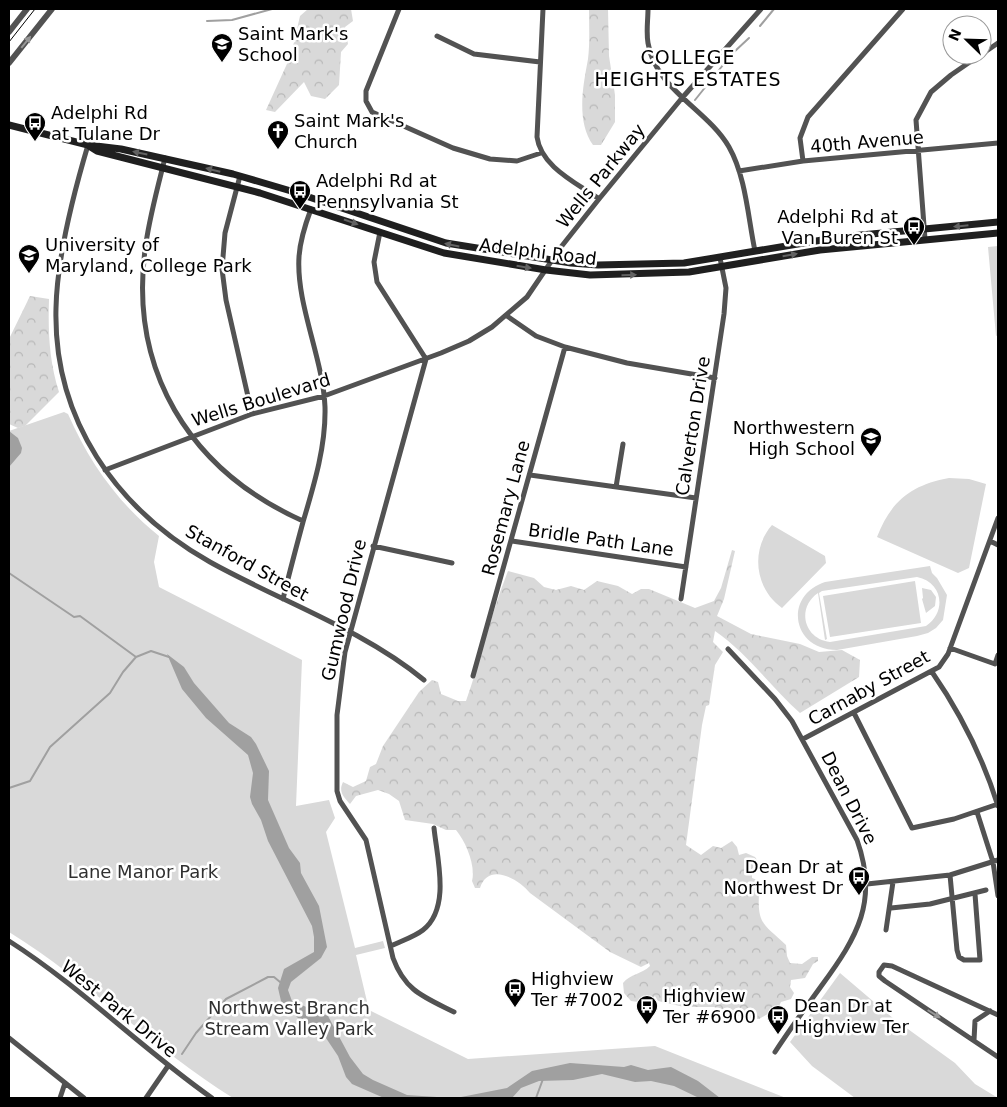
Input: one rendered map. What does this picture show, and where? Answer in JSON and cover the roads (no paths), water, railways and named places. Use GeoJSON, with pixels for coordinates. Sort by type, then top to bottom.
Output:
{"type":"FeatureCollection","features":[{"type":"Feature","properties":{"kind":"main road","name":"Adelphi Road"},"geometry":{"type":"LineString","coordinates":[[9,125],[88,145],[121,149],[240,176],[446,243],[552,260],[598,265],[684,264],[840,237],[998,222]]}},
{"type":"Feature","properties":{"kind":"main road","name":"Adelphi Road"},"geometry":{"type":"LineString","coordinates":[[88,145],[97,151],[238,187],[452,255],[590,275],[689,272],[722,268],[820,250],[998,233]]}},
{"type":"Feature","properties":{"kind":"street"},"geometry":{"type":"LineString","coordinates":[[9,32],[27,9]]}},
{"type":"Feature","properties":{"kind":"street"},"geometry":{"type":"LineString","coordinates":[[9,63],[52,9]]}},
{"type":"Feature","properties":{"kind":"street"},"geometry":{"type":"LineString","coordinates":[[400,9],[366,91],[366,100],[372,112],[453,148],[490,159],[517,161],[541,153]]}},
{"type":"Feature","properties":{"kind":"street"},"geometry":{"type":"LineString","coordinates":[[543,9],[537,137],[541,153],[552,165],[599,199]]}},
{"type":"Feature","properties":{"kind":"street"},"geometry":{"type":"LineString","coordinates":[[648,9],[647,35],[651,54],[661,74],[682,98],[712,124],[724,139],[739,171],[755,251]]}},
{"type":"Feature","properties":{"kind":"street","name":"Wells Parkway"},"geometry":{"type":"LineString","coordinates":[[426,359],[469,341],[507,316],[527,297],[552,260],[599,199],[682,98],[761,9]]}},
{"type":"Feature","properties":{"kind":"street"},"geometry":{"type":"LineString","coordinates":[[803,161],[800,138],[808,117],[903,9]]}},
{"type":"Feature","properties":{"kind":"street"},"geometry":{"type":"LineString","coordinates":[[437,36],[474,54],[540,62]]}},
{"type":"Feature","properties":{"kind":"street"},"geometry":{"type":"LineString","coordinates":[[925,239],[916,120],[927,98],[951,75],[965,65]]}},
{"type":"Feature","properties":{"kind":"street","name":"40th Avenue"},"geometry":{"type":"LineString","coordinates":[[739,171],[803,161],[998,144]]}},
{"type":"Feature","properties":{"kind":"street","name":"Stanford Street"},"geometry":{"type":"LineString","coordinates":[[88,145],[60,266],[56,330],[61,364],[70,402],[87,440],[105,470],[129,500],[167,533],[212,562],[395,657],[424,680]]}},
{"type":"Feature","properties":{"kind":"street"},"geometry":{"type":"LineString","coordinates":[[165,158],[146,243],[143,273],[145,323],[151,352],[165,392],[191,436],[214,464],[242,487],[303,521]]}},
{"type":"Feature","properties":{"kind":"street"},"geometry":{"type":"LineString","coordinates":[[240,176],[225,233],[222,269],[226,300],[252,414]]}},
{"type":"Feature","properties":{"kind":"street"},"geometry":{"type":"LineString","coordinates":[[283,599],[303,521],[314,489],[321,453],[324,396],[300,275],[300,246],[310,209]]}},
{"type":"Feature","properties":{"kind":"street"},"geometry":{"type":"LineString","coordinates":[[380,232],[374,262],[378,282],[426,359]]}},
{"type":"Feature","properties":{"kind":"street","name":"Calverton Drive"},"geometry":{"type":"LineString","coordinates":[[681,599],[726,301],[726,288],[720,258]]}},
{"type":"Feature","properties":{"kind":"street"},"geometry":{"type":"LineString","coordinates":[[507,316],[536,336],[565,347],[626,363],[715,378]]}},
{"type":"Feature","properties":{"kind":"street","name":"Rosemary Lane"},"geometry":{"type":"LineString","coordinates":[[473,676],[565,347]]}},
{"type":"Feature","properties":{"kind":"street","name":"Wells Boulevard"},"geometry":{"type":"LineString","coordinates":[[105,470],[252,414],[324,396],[426,359]]}},
{"type":"Feature","properties":{"kind":"street","name":"Gumwood Drive"},"geometry":{"type":"LineString","coordinates":[[426,359],[349,633],[339,688],[335,748],[337,791],[340,801],[366,840],[396,966],[407,984],[425,997],[454,1012]]}},
{"type":"Feature","properties":{"kind":"street"},"geometry":{"type":"LineString","coordinates":[[616,487],[622,444]]}},
{"type":"Feature","properties":{"kind":"street"},"geometry":{"type":"LineString","coordinates":[[530,475],[696,498]]}},
{"type":"Feature","properties":{"kind":"street","name":"Carnaby Street"},"geometry":{"type":"LineString","coordinates":[[803,739],[932,672],[945,660],[998,518]]}},
{"type":"Feature","properties":{"kind":"street","name":"Bridle Path Lane"},"geometry":{"type":"LineString","coordinates":[[512,541],[686,567]]}},
{"type":"Feature","properties":{"kind":"street"},"geometry":{"type":"LineString","coordinates":[[990,541],[998,545]]}},
{"type":"Feature","properties":{"kind":"street"},"geometry":{"type":"LineString","coordinates":[[372,546],[452,563]]}},
{"type":"Feature","properties":{"kind":"street"},"geometry":{"type":"LineString","coordinates":[[950,648],[995,664],[998,655]]}},
{"type":"Feature","properties":{"kind":"street","name":"Dean Drive"},"geometry":{"type":"LineString","coordinates":[[728,649],[775,699],[803,739],[857,840],[863,857],[867,884],[863,915],[847,950],[775,1052]]}},
{"type":"Feature","properties":{"kind":"street"},"geometry":{"type":"LineString","coordinates":[[854,713],[912,828],[954,819],[998,805],[985,765],[952,701],[932,672]]}},
{"type":"Feature","properties":{"kind":"street"},"geometry":{"type":"LineString","coordinates":[[977,812],[996,861],[998,896]]}},
{"type":"Feature","properties":{"kind":"street"},"geometry":{"type":"LineString","coordinates":[[391,946],[423,930],[432,920],[438,906],[440,890],[434,828]]}},
{"type":"Feature","properties":{"kind":"street"},"geometry":{"type":"LineString","coordinates":[[867,884],[950,875],[996,861]]}},
{"type":"Feature","properties":{"kind":"street"},"geometry":{"type":"LineString","coordinates":[[950,875],[959,957],[964,960],[980,960],[975,894]]}},
{"type":"Feature","properties":{"kind":"street"},"geometry":{"type":"LineString","coordinates":[[886,930],[891,908],[893,882]]}},
{"type":"Feature","properties":{"kind":"street"},"geometry":{"type":"LineString","coordinates":[[891,908],[953,900],[986,890]]}},
{"type":"Feature","properties":{"kind":"street","name":"West Park Drive"},"geometry":{"type":"LineString","coordinates":[[9,941],[46,967],[168,1066],[212,1098]]}},
{"type":"Feature","properties":{"kind":"street"},"geometry":{"type":"LineString","coordinates":[[998,1015],[892,966],[884,965],[880,970],[879,976],[885,981],[998,1057]]}},
{"type":"Feature","properties":{"kind":"street"},"geometry":{"type":"LineString","coordinates":[[974,1040],[975,1021],[990,1011]]}},
{"type":"Feature","properties":{"kind":"street"},"geometry":{"type":"LineString","coordinates":[[9,1038],[84,1098]]}},
{"type":"Feature","properties":{"kind":"street"},"geometry":{"type":"LineString","coordinates":[[146,1098],[168,1066]]}},
{"type":"Feature","properties":{"kind":"street"},"geometry":{"type":"LineString","coordinates":[[60,1098],[64,1083]]}},
{"type":"Feature","properties":{"kind":"waterway"},"geometry":{"type":"LineString","coordinates":[[207,21],[232,20],[272,9]]}},
{"type":"Feature","properties":{"kind":"waterway"},"geometry":{"type":"LineString","coordinates":[[760,26],[774,9]]}},
{"type":"Feature","properties":{"kind":"waterway"},"geometry":{"type":"LineString","coordinates":[[734,52],[749,38]]}},
{"type":"Feature","properties":{"kind":"waterway"},"geometry":{"type":"LineString","coordinates":[[695,100],[731,55]]}},
{"type":"Feature","properties":{"kind":"waterway"},"geometry":{"type":"LineString","coordinates":[[9,573],[74,617],[80,616],[136,657]]}},
{"type":"Feature","properties":{"kind":"waterway"},"geometry":{"type":"LineString","coordinates":[[9,788],[30,781],[50,747],[110,693],[123,672],[136,657],[151,651],[169,657]]}},
{"type":"Feature","properties":{"kind":"waterway"},"geometry":{"type":"LineString","coordinates":[[182,1054],[196,1033],[226,999],[268,977],[274,977],[280,982]]}},
{"type":"Feature","properties":{"kind":"waterway"},"geometry":{"type":"LineString","coordinates":[[536,1098],[543,1079]]}},
{"type":"Feature","properties":{"kind":"tram line"},"geometry":{"type":"LineString","coordinates":[[9,42],[35,9]]}},
{"type":"Feature","properties":{"kind":"place","name":"Saint Mark's School"},"geometry":{"type":"Point","coordinates":[222,63]}},
{"type":"Feature","properties":{"kind":"place","name":"Adelphi Rd at Tulane Dr"},"geometry":{"type":"Point","coordinates":[35,142]}},
{"type":"Feature","properties":{"kind":"place","name":"Saint Mark's Church"},"geometry":{"type":"Point","coordinates":[278,150]}},
{"type":"Feature","properties":{"kind":"place","name":"Adelphi Rd at Pennsylvania St"},"geometry":{"type":"Point","coordinates":[300,210]}},
{"type":"Feature","properties":{"kind":"place","name":"Adelphi Rd at Van Buren St"},"geometry":{"type":"Point","coordinates":[914,246]}},
{"type":"Feature","properties":{"kind":"place","name":"University of Maryland, College Park"},"geometry":{"type":"Point","coordinates":[29,274]}},
{"type":"Feature","properties":{"kind":"place","name":"Northwestern High School"},"geometry":{"type":"Point","coordinates":[871,457]}},
{"type":"Feature","properties":{"kind":"place","name":"Dean Dr at Northwest Dr"},"geometry":{"type":"Point","coordinates":[859,896]}},
{"type":"Feature","properties":{"kind":"place","name":"Highview Ter #7002"},"geometry":{"type":"Point","coordinates":[515,1008]}},
{"type":"Feature","properties":{"kind":"place","name":"Highview Ter #6900"},"geometry":{"type":"Point","coordinates":[647,1025]}},
{"type":"Feature","properties":{"kind":"place","name":"Dean Dr at Highview Ter"},"geometry":{"type":"Point","coordinates":[778,1035]}},
{"type":"Feature","properties":{"kind":"district","name":"COLLEGE HEIGHTS ESTATES"},"geometry":{"type":"Point","coordinates":[688,68]}},
{"type":"Feature","properties":{"kind":"park label","name":"Lane Manor Park"},"geometry":{"type":"Point","coordinates":[143,872]}},
{"type":"Feature","properties":{"kind":"park label","name":"Northwest Branch Stream Valley Park"},"geometry":{"type":"Point","coordinates":[289,1018]}}]}
